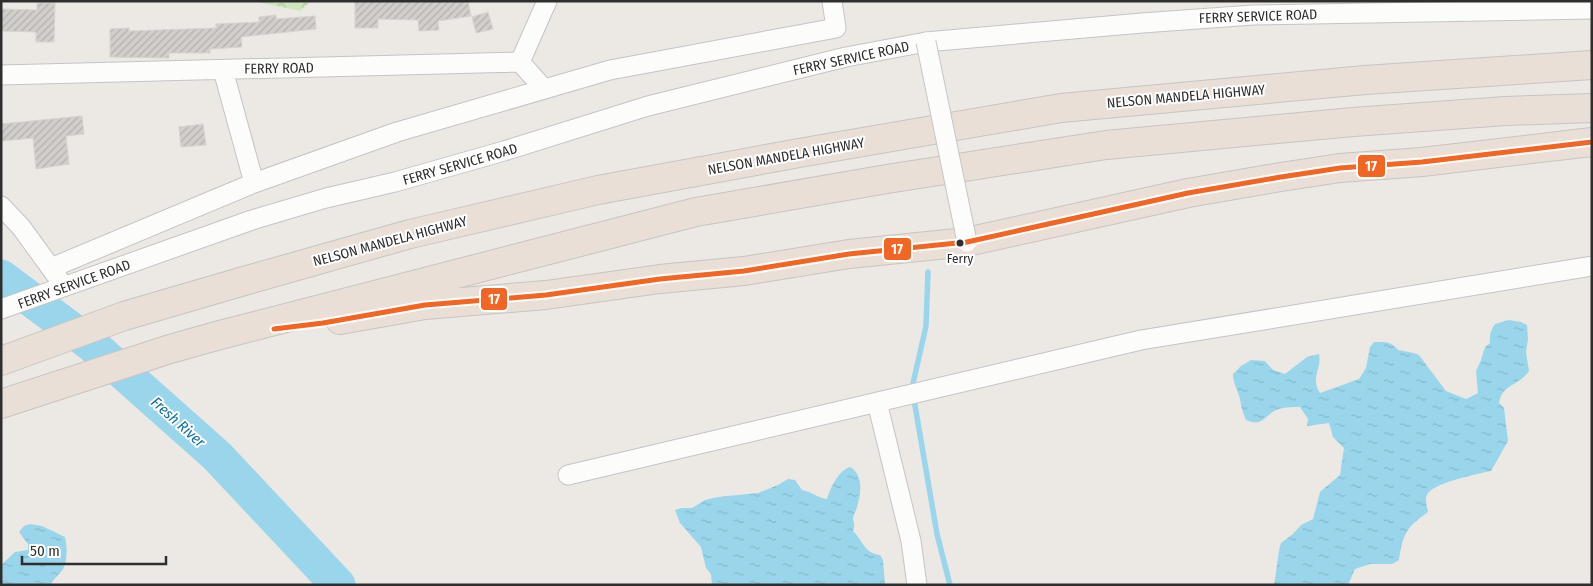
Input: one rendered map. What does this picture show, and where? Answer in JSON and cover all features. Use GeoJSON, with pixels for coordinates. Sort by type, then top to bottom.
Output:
{"type":"FeatureCollection","features":[{"type":"Feature","properties":{"kind":"highway","name":"NELSON MANDELA HIGHWAY"},"geometry":{"type":"LineString","coordinates":[[1,361],[124,316],[410,234],[598,190],[1061,108],[1365,80],[1592,65]]}},
{"type":"Feature","properties":{"kind":"highway"},"geometry":{"type":"LineString","coordinates":[[4,403],[170,349],[220,335],[696,212],[887,179],[1106,145],[1353,122],[1506,111],[1592,108]]}},
{"type":"Feature","properties":{"kind":"highway"},"geometry":{"type":"LineString","coordinates":[[220,335],[323,323],[425,305],[546,295],[660,279],[744,271],[849,254],[967,242],[1188,194],[1280,177],[1340,168],[1422,162],[1592,142]]}},
{"type":"Feature","properties":{"kind":"street"},"geometry":{"type":"LineString","coordinates":[[544,89],[520,62],[547,1]]}},
{"type":"Feature","properties":{"kind":"street"},"geometry":{"type":"LineString","coordinates":[[51,268],[254,183],[398,132],[610,70],[836,28],[832,1]]}},
{"type":"Feature","properties":{"kind":"street","name":"FERRY SERVICE ROAD"},"geometry":{"type":"LineString","coordinates":[[1,309],[252,220],[326,198],[395,182],[504,151],[648,106],[846,57],[926,42],[1142,22],[1253,15],[1592,9]]}},
{"type":"Feature","properties":{"kind":"street","name":"FERRY SERVICE ROAD"},"geometry":{"type":"LineString","coordinates":[[926,42],[967,242]]}},
{"type":"Feature","properties":{"kind":"street","name":"FERRY ROAD"},"geometry":{"type":"LineString","coordinates":[[1,75],[520,62]]}},
{"type":"Feature","properties":{"kind":"street"},"geometry":{"type":"LineString","coordinates":[[223,70],[254,183]]}},
{"type":"Feature","properties":{"kind":"street"},"geometry":{"type":"LineString","coordinates":[[1,206],[21,227],[64,288]]}},
{"type":"Feature","properties":{"kind":"street"},"geometry":{"type":"LineString","coordinates":[[568,475],[1141,340],[1592,266]]}},
{"type":"Feature","properties":{"kind":"street"},"geometry":{"type":"LineString","coordinates":[[877,402],[911,541],[917,585]]}},
{"type":"Feature","properties":{"kind":"green space"},"geometry":{"type":"Polygon","coordinates":[[[253,1],[311,1],[300,11],[253,1]]]}},
{"type":"Feature","properties":{"kind":"water"},"geometry":{"type":"Polygon","coordinates":[[[1509,320],[1527,325],[1528,339],[1526,352],[1529,371],[1521,380],[1507,388],[1501,397],[1499,403],[1504,408],[1508,441],[1491,471],[1448,482],[1428,493],[1426,500],[1428,512],[1410,527],[1402,543],[1399,560],[1392,564],[1370,564],[1355,569],[1348,585],[1274,585],[1281,543],[1301,525],[1313,519],[1320,492],[1340,475],[1344,448],[1333,437],[1329,423],[1307,426],[1308,419],[1300,407],[1279,409],[1257,422],[1246,420],[1233,374],[1251,360],[1265,361],[1273,370],[1285,374],[1307,357],[1319,354],[1316,383],[1320,393],[1359,379],[1366,368],[1370,347],[1374,342],[1385,342],[1393,345],[1398,350],[1419,355],[1446,391],[1466,399],[1478,393],[1476,371],[1485,347],[1490,343],[1492,328],[1495,324],[1509,320]]]}},
{"type":"Feature","properties":{"kind":"water"},"geometry":{"type":"Polygon","coordinates":[[[850,467],[858,475],[860,485],[858,502],[853,518],[853,531],[867,549],[880,555],[883,560],[885,585],[712,585],[711,574],[706,568],[701,547],[680,523],[675,510],[692,508],[705,500],[718,497],[758,493],[788,479],[795,480],[802,490],[827,499],[839,476],[850,467]]]}},
{"type":"Feature","properties":{"kind":"water"},"geometry":{"type":"Polygon","coordinates":[[[30,524],[42,526],[65,537],[67,553],[63,569],[51,585],[1,585],[1,565],[15,552],[28,550],[28,544],[19,532],[24,526],[30,524]]]}},
{"type":"Feature","properties":{"kind":"building"},"geometry":{"type":"Polygon","coordinates":[[[355,1],[468,1],[471,16],[438,21],[439,30],[419,31],[418,20],[378,19],[378,28],[355,28],[355,1]]]}},
{"type":"Feature","properties":{"kind":"building"},"geometry":{"type":"Polygon","coordinates":[[[37,3],[55,3],[54,42],[36,42],[36,32],[1,31],[1,9],[37,10],[37,3]]]}},
{"type":"Feature","properties":{"kind":"building"},"geometry":{"type":"Polygon","coordinates":[[[488,12],[493,29],[476,33],[472,17],[488,12]]]}},
{"type":"Feature","properties":{"kind":"building"},"geometry":{"type":"Polygon","coordinates":[[[276,15],[276,19],[315,16],[316,29],[241,37],[242,47],[210,49],[210,53],[169,53],[169,58],[110,57],[110,29],[129,28],[129,31],[216,28],[216,24],[259,22],[259,17],[276,15]]]}},
{"type":"Feature","properties":{"kind":"building"},"geometry":{"type":"Polygon","coordinates":[[[82,116],[84,134],[66,136],[69,164],[36,169],[33,138],[1,141],[1,124],[82,116]]]}},
{"type":"Feature","properties":{"kind":"building"},"geometry":{"type":"Polygon","coordinates":[[[203,124],[206,145],[181,147],[179,127],[203,124]]]}},
{"type":"Feature","properties":{"kind":"waterway"},"geometry":{"type":"LineString","coordinates":[[928,272],[926,326],[912,388],[937,534],[950,585]]}},
{"type":"Feature","properties":{"kind":"waterway","name":"Fresh River"},"geometry":{"type":"LineString","coordinates":[[1,277],[91,344],[217,456],[338,585]]}},
{"type":"Feature","properties":{"kind":"transit line","name":"17"},"geometry":{"type":"LineString","coordinates":[[274,329],[323,323],[425,305],[546,295],[660,279],[744,271],[849,254],[967,242],[1188,193],[1281,177],[1340,168],[1422,162],[1592,142]]}},
{"type":"Feature","properties":{"kind":"place","name":"Ferry"},"geometry":{"type":"Point","coordinates":[960,243]}}]}
